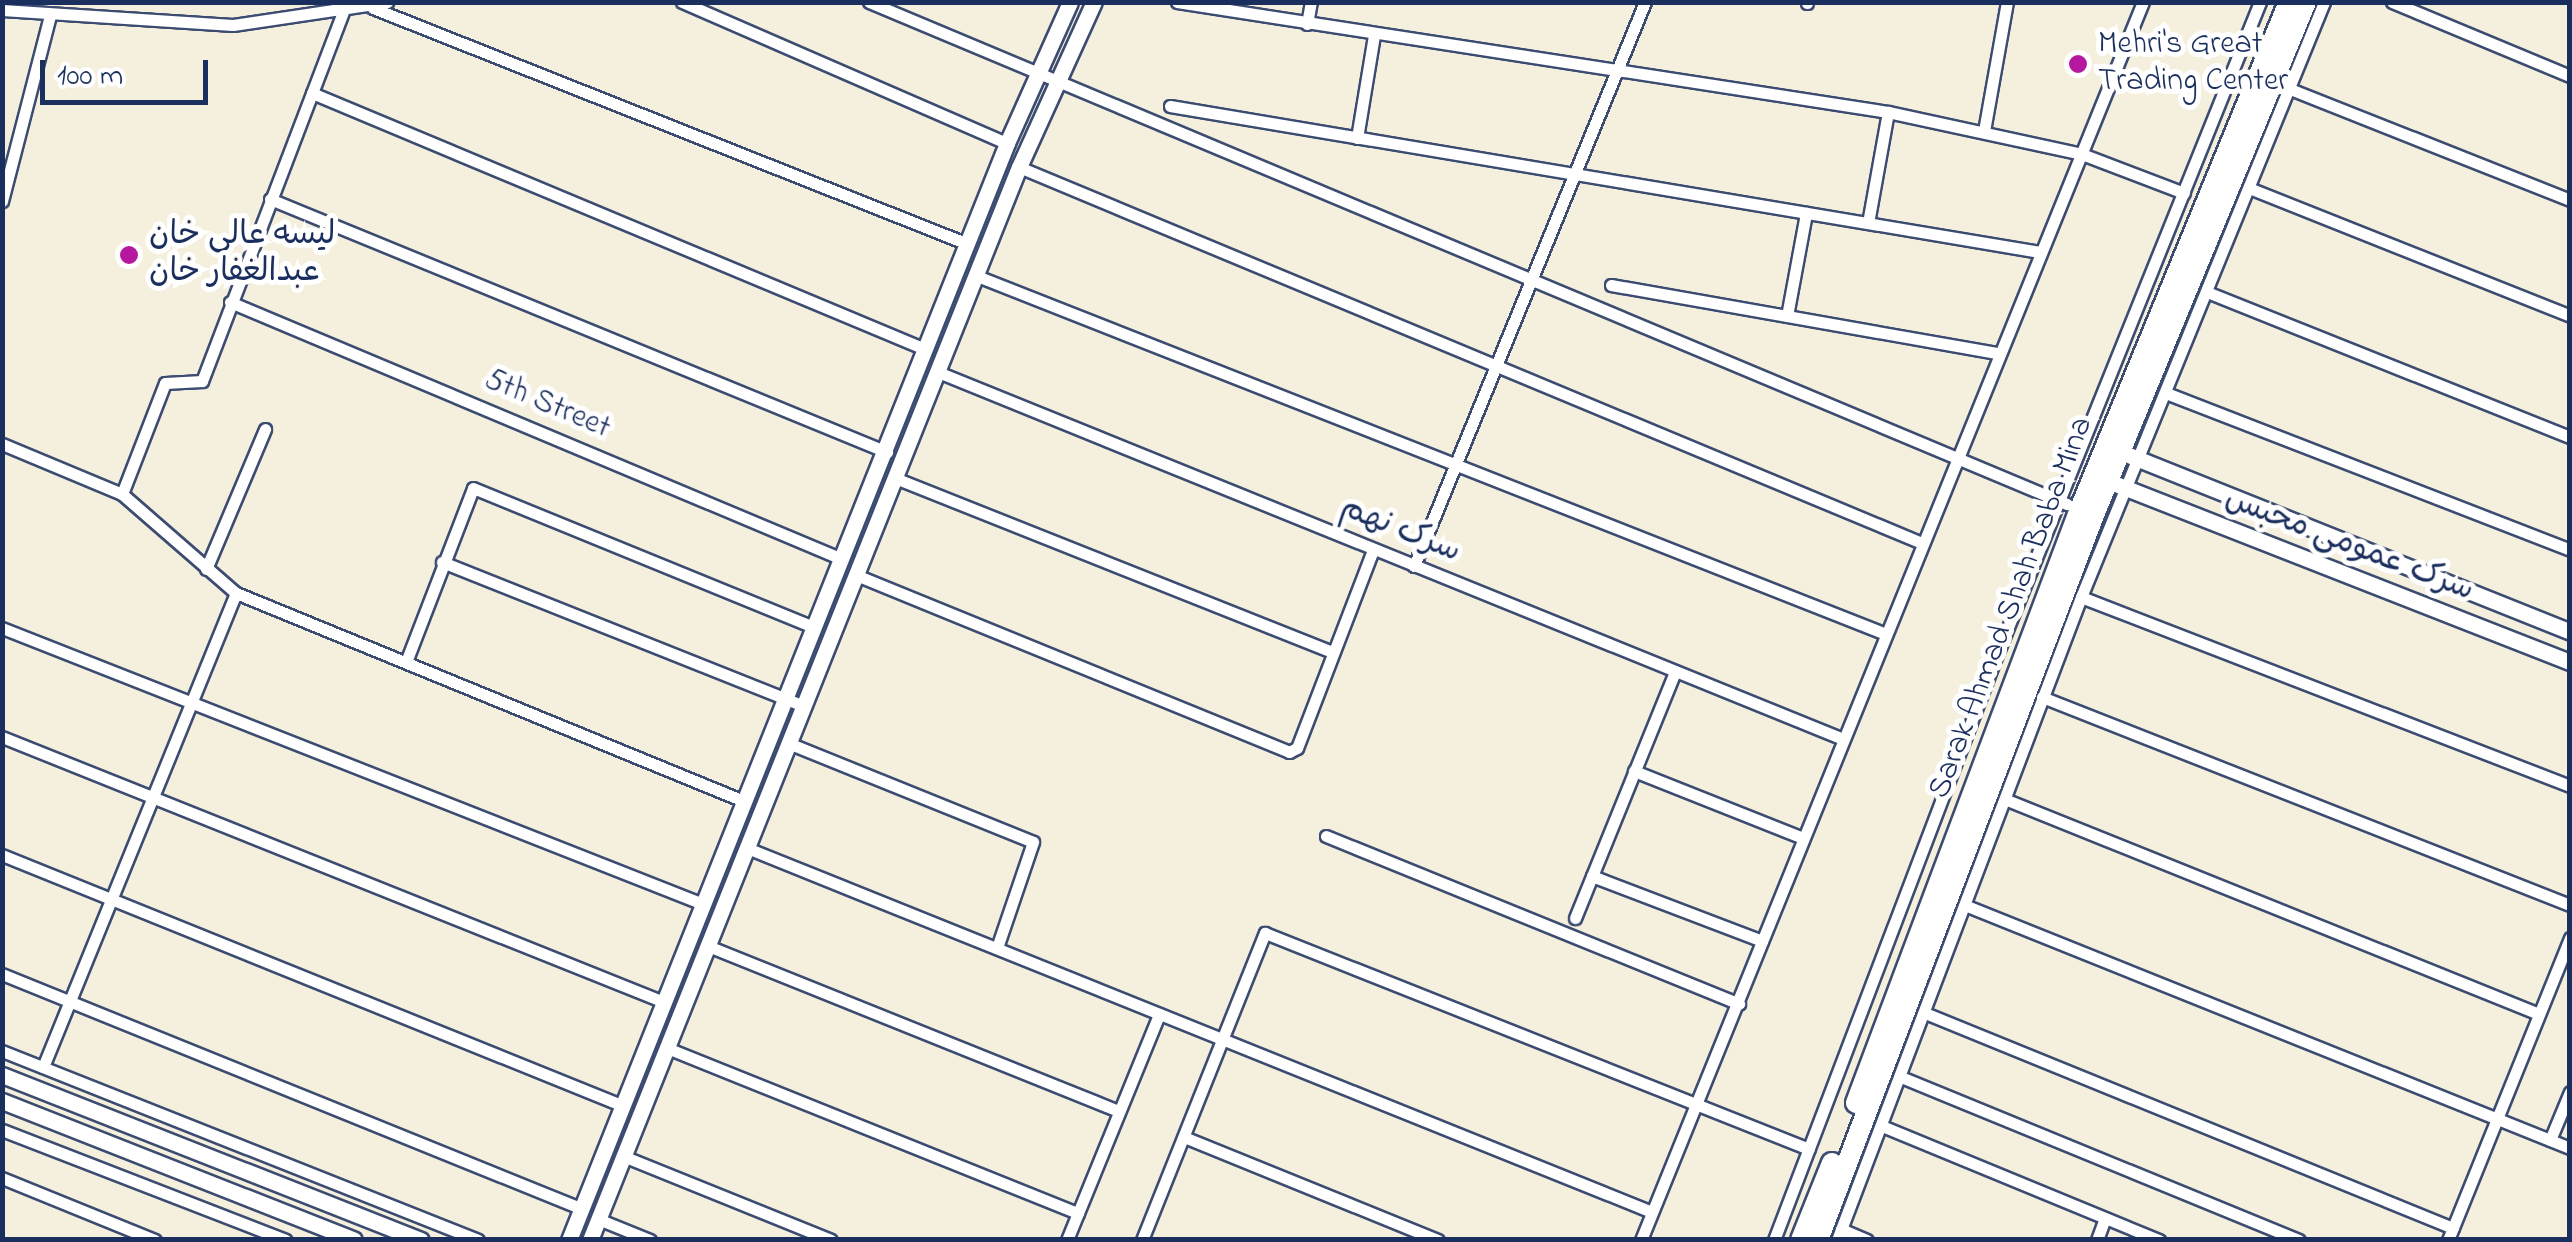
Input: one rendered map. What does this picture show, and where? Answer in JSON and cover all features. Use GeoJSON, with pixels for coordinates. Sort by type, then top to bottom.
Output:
{"type":"FeatureCollection","features":[{"type":"Feature","properties":{"kind":"highway","name":"Sarak Ahmad Shah Baba Mina"},"geometry":{"type":"LineString","coordinates":[[1801,1240],[2078,508],[2289,2]]}},
{"type":"Feature","properties":{"kind":"highway"},"geometry":{"type":"LineString","coordinates":[[1818,1240],[2078,508],[2117,485],[2306,2]]}},
{"type":"Feature","properties":{"kind":"street"},"geometry":{"type":"LineString","coordinates":[[2,10],[233,25],[373,8],[387,2]]}},
{"type":"Feature","properties":{"kind":"street"},"geometry":{"type":"LineString","coordinates":[[682,2],[1007,143]]}},
{"type":"Feature","properties":{"kind":"street"},"geometry":{"type":"LineString","coordinates":[[869,2],[1532,283],[2078,508]]}},
{"type":"Feature","properties":{"kind":"street"},"geometry":{"type":"LineString","coordinates":[[568,1240],[887,452],[1007,143],[1070,2]]}},
{"type":"Feature","properties":{"kind":"street"},"geometry":{"type":"LineString","coordinates":[[590,1240],[1019,168],[1094,2]]}},
{"type":"Feature","properties":{"kind":"street"},"geometry":{"type":"LineString","coordinates":[[1177,2],[1616,74],[1888,112],[2082,154],[2184,193]]}},
{"type":"Feature","properties":{"kind":"street"},"geometry":{"type":"LineString","coordinates":[[1307,24],[1311,2]]}},
{"type":"Feature","properties":{"kind":"street"},"geometry":{"type":"LineString","coordinates":[[1414,566],[1645,2]]}},
{"type":"Feature","properties":{"kind":"street"},"geometry":{"type":"LineString","coordinates":[[1984,131],[2007,2]]}},
{"type":"Feature","properties":{"kind":"street"},"geometry":{"type":"LineString","coordinates":[[1640,1240],[2143,2]]}},
{"type":"Feature","properties":{"kind":"street"},"geometry":{"type":"LineString","coordinates":[[1774,1240],[2078,508],[2184,193],[2260,2]]}},
{"type":"Feature","properties":{"kind":"street"},"geometry":{"type":"LineString","coordinates":[[2129,456],[2166,392],[2324,2]]}},
{"type":"Feature","properties":{"kind":"street"},"geometry":{"type":"LineString","coordinates":[[2392,2],[2570,76]]}},
{"type":"Feature","properties":{"kind":"street"},"geometry":{"type":"LineString","coordinates":[[373,8],[968,244]]}},
{"type":"Feature","properties":{"kind":"street"},"geometry":{"type":"LineString","coordinates":[[122,494],[165,383],[202,381],[343,12]]}},
{"type":"Feature","properties":{"kind":"street"},"geometry":{"type":"LineString","coordinates":[[2,201],[50,15]]}},
{"type":"Feature","properties":{"kind":"street"},"geometry":{"type":"LineString","coordinates":[[1357,138],[1374,35]]}},
{"type":"Feature","properties":{"kind":"street"},"geometry":{"type":"LineString","coordinates":[[2290,89],[2570,200]]}},
{"type":"Feature","properties":{"kind":"street"},"geometry":{"type":"LineString","coordinates":[[312,93],[925,349]]}},
{"type":"Feature","properties":{"kind":"street"},"geometry":{"type":"LineString","coordinates":[[1170,106],[2040,252]]}},
{"type":"Feature","properties":{"kind":"street"},"geometry":{"type":"LineString","coordinates":[[1868,223],[1888,112]]}},
{"type":"Feature","properties":{"kind":"street"},"geometry":{"type":"LineString","coordinates":[[1019,168],[1922,543]]}},
{"type":"Feature","properties":{"kind":"street"},"geometry":{"type":"LineString","coordinates":[[2249,188],[2570,316]]}},
{"type":"Feature","properties":{"kind":"street"},"geometry":{"type":"LineString","coordinates":[[270,199],[887,452]]}},
{"type":"Feature","properties":{"kind":"street"},"geometry":{"type":"LineString","coordinates":[[1787,316],[1806,212]]}},
{"type":"Feature","properties":{"kind":"street"},"geometry":{"type":"LineString","coordinates":[[977,276],[1886,634]]}},
{"type":"Feature","properties":{"kind":"street"},"geometry":{"type":"LineString","coordinates":[[1612,285],[1998,353]]}},
{"type":"Feature","properties":{"kind":"street"},"geometry":{"type":"LineString","coordinates":[[2207,292],[2570,437]]}},
{"type":"Feature","properties":{"kind":"street","name":"5th Street"},"geometry":{"type":"LineString","coordinates":[[230,302],[842,559]]}},
{"type":"Feature","properties":{"kind":"street","name":"سرک نهم"},"geometry":{"type":"LineString","coordinates":[[938,372],[1843,739]]}},
{"type":"Feature","properties":{"kind":"street"},"geometry":{"type":"LineString","coordinates":[[2166,392],[2570,550]]}},
{"type":"Feature","properties":{"kind":"street"},"geometry":{"type":"LineString","coordinates":[[206,569],[265,429]]}},
{"type":"Feature","properties":{"kind":"street"},"geometry":{"type":"LineString","coordinates":[[2,444],[122,494],[236,593],[746,802]]}},
{"type":"Feature","properties":{"kind":"street","name":"سرک عمومی محبس"},"geometry":{"type":"LineString","coordinates":[[2129,456],[2570,632]]}},
{"type":"Feature","properties":{"kind":"street"},"geometry":{"type":"LineString","coordinates":[[895,478],[1333,652]]}},
{"type":"Feature","properties":{"kind":"street"},"geometry":{"type":"LineString","coordinates":[[1867,1240],[1839,1234],[1968,906],[2081,597],[2117,485]]}},
{"type":"Feature","properties":{"kind":"street","name":"سرک عمومی محبس"},"geometry":{"type":"LineString","coordinates":[[2117,485],[2570,662]]}},
{"type":"Feature","properties":{"kind":"street"},"geometry":{"type":"LineString","coordinates":[[406,662],[473,488],[814,627]]}},
{"type":"Feature","properties":{"kind":"street"},"geometry":{"type":"LineString","coordinates":[[856,575],[1289,752],[1296,748],[1373,550]]}},
{"type":"Feature","properties":{"kind":"street"},"geometry":{"type":"LineString","coordinates":[[442,562],[803,706]]}},
{"type":"Feature","properties":{"kind":"street"},"geometry":{"type":"LineString","coordinates":[[43,1066],[236,593]]}},
{"type":"Feature","properties":{"kind":"street"},"geometry":{"type":"LineString","coordinates":[[2081,597],[2570,786]]}},
{"type":"Feature","properties":{"kind":"street"},"geometry":{"type":"LineString","coordinates":[[2,628],[703,904]]}},
{"type":"Feature","properties":{"kind":"street"},"geometry":{"type":"LineString","coordinates":[[1575,918],[1674,672]]}},
{"type":"Feature","properties":{"kind":"street"},"geometry":{"type":"LineString","coordinates":[[2042,697],[2570,906]]}},
{"type":"Feature","properties":{"kind":"street"},"geometry":{"type":"LineString","coordinates":[[2,737],[664,1002]]}},
{"type":"Feature","properties":{"kind":"street"},"geometry":{"type":"LineString","coordinates":[[788,743],[1033,842],[996,948]]}},
{"type":"Feature","properties":{"kind":"street"},"geometry":{"type":"LineString","coordinates":[[1634,770],[1803,838]]}},
{"type":"Feature","properties":{"kind":"street"},"geometry":{"type":"LineString","coordinates":[[2007,800],[2539,1014]]}},
{"type":"Feature","properties":{"kind":"street"},"geometry":{"type":"LineString","coordinates":[[1326,836],[1739,1004]]}},
{"type":"Feature","properties":{"kind":"street"},"geometry":{"type":"LineString","coordinates":[[747,848],[1652,1212]]}},
{"type":"Feature","properties":{"kind":"street"},"geometry":{"type":"LineString","coordinates":[[2,854],[621,1105]]}},
{"type":"Feature","properties":{"kind":"street"},"geometry":{"type":"LineString","coordinates":[[1592,876],[1762,941]]}},
{"type":"Feature","properties":{"kind":"street"},"geometry":{"type":"LineString","coordinates":[[1968,906],[2570,1148]]}},
{"type":"Feature","properties":{"kind":"street"},"geometry":{"type":"LineString","coordinates":[[1142,1239],[1268,934],[1809,1149]]}},
{"type":"Feature","properties":{"kind":"street"},"geometry":{"type":"LineString","coordinates":[[1926,1013],[2451,1234],[2570,938]]}},
{"type":"Feature","properties":{"kind":"street"},"geometry":{"type":"LineString","coordinates":[[708,946],[1119,1112]]}},
{"type":"Feature","properties":{"kind":"street"},"geometry":{"type":"LineString","coordinates":[[2,974],[580,1208]]}},
{"type":"Feature","properties":{"kind":"street"},"geometry":{"type":"LineString","coordinates":[[1067,1240],[1159,1014]]}},
{"type":"Feature","properties":{"kind":"street"},"geometry":{"type":"LineString","coordinates":[[666,1048],[1078,1213]]}},
{"type":"Feature","properties":{"kind":"street"},"geometry":{"type":"LineString","coordinates":[[2,1051],[478,1240]]}},
{"type":"Feature","properties":{"kind":"street"},"geometry":{"type":"LineString","coordinates":[[2,1075],[421,1240]]}},
{"type":"Feature","properties":{"kind":"street"},"geometry":{"type":"LineString","coordinates":[[1901,1076],[2298,1240]]}},
{"type":"Feature","properties":{"kind":"street"},"geometry":{"type":"LineString","coordinates":[[2550,1140],[2570,1092]]}},
{"type":"Feature","properties":{"kind":"street"},"geometry":{"type":"LineString","coordinates":[[2,1101],[354,1240]]}},
{"type":"Feature","properties":{"kind":"street"},"geometry":{"type":"LineString","coordinates":[[1882,1126],[2159,1240]]}},
{"type":"Feature","properties":{"kind":"street"},"geometry":{"type":"LineString","coordinates":[[2,1130],[285,1240]]}},
{"type":"Feature","properties":{"kind":"street"},"geometry":{"type":"LineString","coordinates":[[1184,1137],[1438,1240]]}},
{"type":"Feature","properties":{"kind":"street"},"geometry":{"type":"LineString","coordinates":[[623,1156],[831,1240]]}},
{"type":"Feature","properties":{"kind":"street"},"geometry":{"type":"LineString","coordinates":[[2,1178],[155,1240]]}},
{"type":"Feature","properties":{"kind":"street"},"geometry":{"type":"LineString","coordinates":[[2097,1240],[2105,1218]]}},
{"type":"Feature","properties":{"kind":"street"},"geometry":{"type":"LineString","coordinates":[[598,1219],[650,1240]]}},
{"type":"Feature","properties":{"kind":"place","name":"Mehri's Great Trading Center"},"geometry":{"type":"Point","coordinates":[2078,64]}},
{"type":"Feature","properties":{"kind":"place","name":"لیسه عالی خان عبدالغفار خان"},"geometry":{"type":"Point","coordinates":[129,255]}}]}
